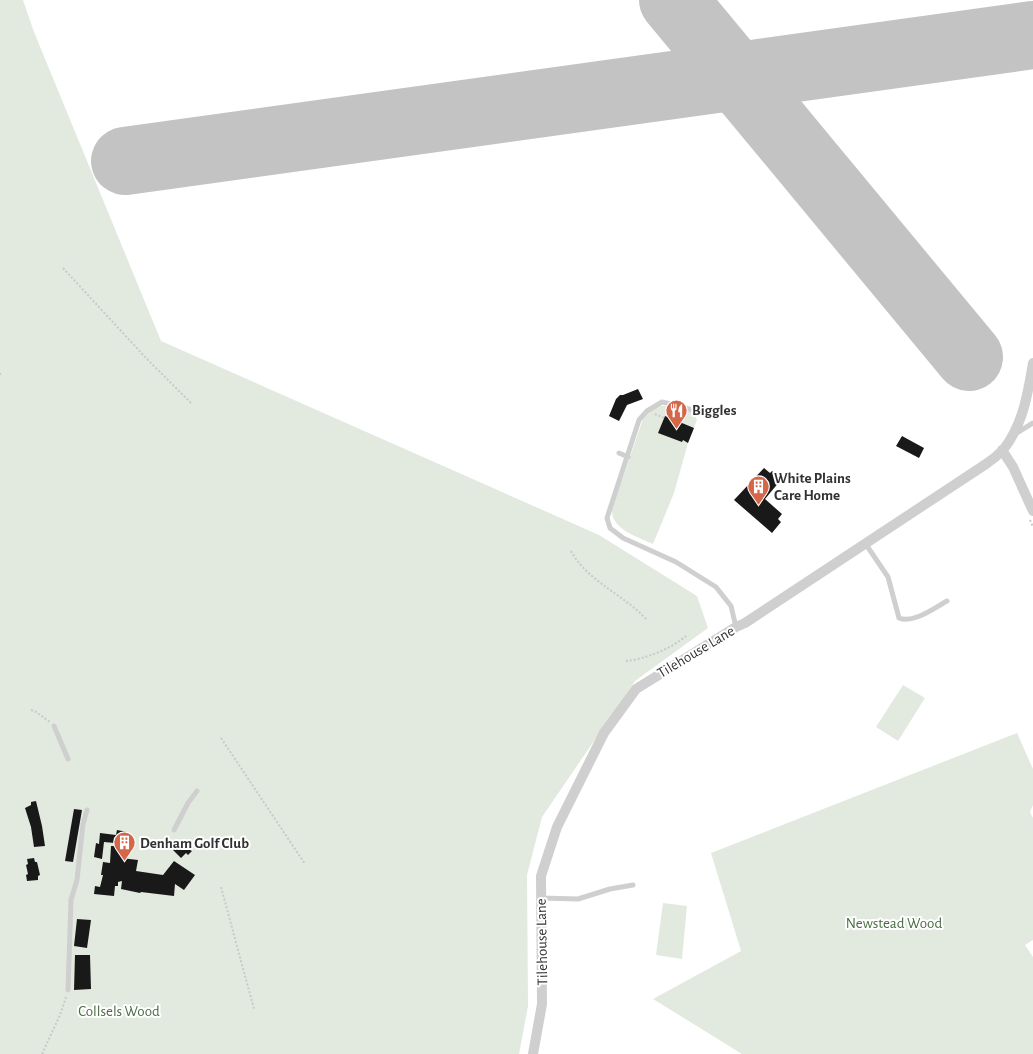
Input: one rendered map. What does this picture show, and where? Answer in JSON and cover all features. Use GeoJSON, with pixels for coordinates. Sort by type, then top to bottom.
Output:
{"type":"FeatureCollection","features":[{"type":"Feature","properties":{"kind":"street","name":"Tilehouse Lane"},"geometry":{"type":"LineString","coordinates":[[533,1054],[542,1004],[541,876],[557,827],[604,733],[636,689],[736,627],[745,623],[986,464],[1002,450],[1012,435],[1028,395],[1033,363]]}},
{"type":"Feature","properties":{"kind":"street"},"geometry":{"type":"LineString","coordinates":[[1002,450],[1013,467],[1033,511]]}},
{"type":"Feature","properties":{"kind":"lane"},"geometry":{"type":"LineString","coordinates":[[709,417],[684,407],[662,402],[647,411],[640,420],[608,518],[610,528],[623,538],[676,562],[716,587],[731,606],[736,627]]}},
{"type":"Feature","properties":{"kind":"lane"},"geometry":{"type":"LineString","coordinates":[[1012,435],[1033,423]]}},
{"type":"Feature","properties":{"kind":"lane"},"geometry":{"type":"LineString","coordinates":[[620,453],[628,457]]}},
{"type":"Feature","properties":{"kind":"lane"},"geometry":{"type":"LineString","coordinates":[[865,543],[888,577],[899,618],[904,620],[913,619],[947,601]]}},
{"type":"Feature","properties":{"kind":"lane"},"geometry":{"type":"LineString","coordinates":[[54,726],[68,759]]}},
{"type":"Feature","properties":{"kind":"lane"},"geometry":{"type":"LineString","coordinates":[[174,830],[196,791]]}},
{"type":"Feature","properties":{"kind":"lane"},"geometry":{"type":"LineString","coordinates":[[68,990],[71,900],[77,880],[83,824],[87,810]]}},
{"type":"Feature","properties":{"kind":"lane"},"geometry":{"type":"LineString","coordinates":[[541,898],[578,899],[610,889],[633,885]]}},
{"type":"Feature","properties":{"kind":"path"},"geometry":{"type":"LineString","coordinates":[[62,268],[146,358],[192,404]]}},
{"type":"Feature","properties":{"kind":"path"},"geometry":{"type":"LineString","coordinates":[[571,551],[581,565],[596,581],[631,605],[646,619]]}},
{"type":"Feature","properties":{"kind":"path"},"geometry":{"type":"LineString","coordinates":[[626,660],[649,656],[686,636]]}},
{"type":"Feature","properties":{"kind":"path"},"geometry":{"type":"LineString","coordinates":[[31,710],[40,714],[54,726]]}},
{"type":"Feature","properties":{"kind":"path"},"geometry":{"type":"LineString","coordinates":[[221,738],[305,864]]}},
{"type":"Feature","properties":{"kind":"path"},"geometry":{"type":"LineString","coordinates":[[221,887],[254,1009]]}},
{"type":"Feature","properties":{"kind":"path"},"geometry":{"type":"LineString","coordinates":[[42,1054],[60,1014],[68,990]]}},
{"type":"Feature","properties":{"kind":"green space","name":"Denham Golf Club"},"geometry":{"type":"Polygon","coordinates":[[[0,0],[23,0],[34,32],[161,341],[599,535],[697,596],[708,628],[635,681],[542,817],[527,875],[528,1006],[519,1054],[0,1054],[0,0]]]}},
{"type":"Feature","properties":{"kind":"green space"},"geometry":{"type":"Polygon","coordinates":[[[660,406],[682,408],[691,412],[697,420],[688,443],[674,493],[653,544],[620,527],[615,522],[612,509],[643,419],[652,410],[660,406]]]}},
{"type":"Feature","properties":{"kind":"green space"},"geometry":{"type":"Polygon","coordinates":[[[903,685],[925,698],[898,741],[876,727],[903,685]]]}},
{"type":"Feature","properties":{"kind":"green space","name":"Newstead Wood"},"geometry":{"type":"Polygon","coordinates":[[[1017,733],[1033,769],[1033,805],[1030,812],[1033,818],[1033,940],[1025,945],[1033,957],[1033,1054],[742,1054],[653,999],[741,951],[711,853],[1017,733]]]}},
{"type":"Feature","properties":{"kind":"green space"},"geometry":{"type":"Polygon","coordinates":[[[663,903],[687,906],[682,959],[656,955],[663,903]]]}},
{"type":"Feature","properties":{"kind":"building"},"geometry":{"type":"Polygon","coordinates":[[[638,389],[643,399],[627,405],[619,421],[609,416],[616,399],[620,395],[638,389]]]}},
{"type":"Feature","properties":{"kind":"building","name":"Biggles"},"geometry":{"type":"Polygon","coordinates":[[[665,416],[694,428],[688,443],[683,440],[682,442],[658,433],[665,416]]]}},
{"type":"Feature","properties":{"kind":"building"},"geometry":{"type":"Polygon","coordinates":[[[902,436],[924,448],[919,458],[896,446],[902,436]]]}},
{"type":"Feature","properties":{"kind":"building","name":"White Plains Care Home"},"geometry":{"type":"Polygon","coordinates":[[[764,468],[770,473],[772,471],[776,474],[774,476],[780,481],[765,499],[782,514],[778,519],[781,522],[772,533],[734,500],[764,468]]]}},
{"type":"Feature","properties":{"kind":"building"},"geometry":{"type":"Polygon","coordinates":[[[36,801],[45,846],[34,847],[31,827],[25,808],[31,805],[31,802],[36,801]]]}},
{"type":"Feature","properties":{"kind":"building"},"geometry":{"type":"Polygon","coordinates":[[[74,809],[82,810],[73,862],[65,861],[74,809]]]}},
{"type":"Feature","properties":{"kind":"building","name":"Denham Golf Club"},"geometry":{"type":"Polygon","coordinates":[[[117,830],[127,832],[126,844],[122,843],[121,858],[138,860],[136,871],[163,875],[174,861],[195,875],[184,890],[175,884],[174,896],[140,893],[121,889],[122,881],[118,882],[118,886],[115,886],[114,896],[94,894],[95,886],[100,887],[103,875],[101,875],[103,862],[110,863],[111,846],[115,846],[115,843],[104,842],[102,859],[94,857],[96,843],[99,844],[100,833],[116,835],[117,830]]]}},
{"type":"Feature","properties":{"kind":"building"},"geometry":{"type":"Polygon","coordinates":[[[175,843],[178,846],[180,844],[183,848],[188,844],[192,848],[190,850],[192,851],[188,855],[186,853],[181,858],[173,850],[175,848],[173,845],[175,843]]]}},
{"type":"Feature","properties":{"kind":"building"},"geometry":{"type":"Polygon","coordinates":[[[34,858],[35,862],[37,862],[40,875],[38,876],[38,880],[27,881],[27,859],[34,858]]]}},
{"type":"Feature","properties":{"kind":"building"},"geometry":{"type":"Polygon","coordinates":[[[77,919],[91,920],[87,948],[74,946],[77,919]]]}},
{"type":"Feature","properties":{"kind":"building"},"geometry":{"type":"Polygon","coordinates":[[[75,955],[90,955],[91,989],[74,990],[75,955]]]}},
{"type":"Feature","properties":{"kind":"runway"},"geometry":{"type":"LineString","coordinates":[[673,0],[969,357]]}},
{"type":"Feature","properties":{"kind":"runway"},"geometry":{"type":"LineString","coordinates":[[125,161],[1033,35]]}},
{"type":"Feature","properties":{"kind":"place","name":"Biggles"},"geometry":{"type":"Point","coordinates":[676,430]}},
{"type":"Feature","properties":{"kind":"place","name":"White Plains Care Home"},"geometry":{"type":"Point","coordinates":[758,506]}},
{"type":"Feature","properties":{"kind":"place","name":"Denham Golf Club"},"geometry":{"type":"Point","coordinates":[124,862]}},
{"type":"Feature","properties":{"kind":"park label","name":"Collsels Wood"},"geometry":{"type":"Point","coordinates":[119,1011]}}]}
